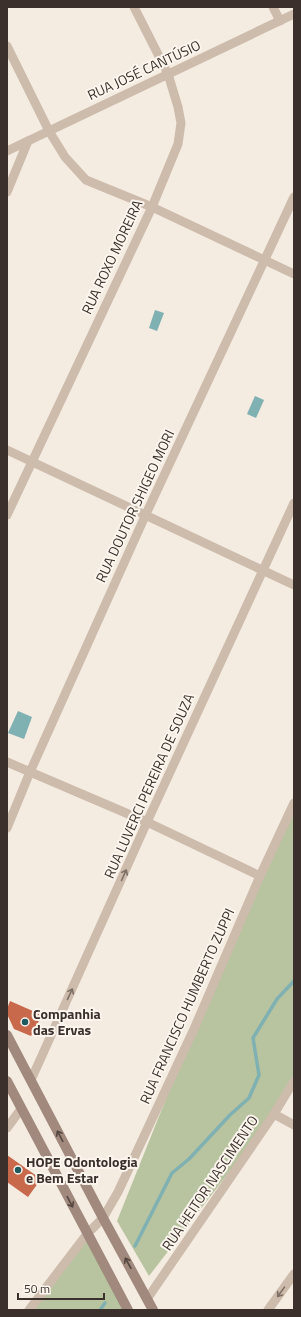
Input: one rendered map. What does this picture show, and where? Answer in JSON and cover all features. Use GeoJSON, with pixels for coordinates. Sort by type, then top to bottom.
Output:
{"type":"FeatureCollection","features":[{"type":"Feature","properties":{"kind":"main road"},"geometry":{"type":"LineString","coordinates":[[7,1035],[10,1049],[31,1080],[152,1310]]}},
{"type":"Feature","properties":{"kind":"main road"},"geometry":{"type":"LineString","coordinates":[[7,1081],[128,1310]]}},
{"type":"Feature","properties":{"kind":"street","name":"RUA ROXO MOREIRA"},"geometry":{"type":"LineString","coordinates":[[7,516],[152,207],[178,144],[181,123],[178,107],[168,74],[134,7]]}},
{"type":"Feature","properties":{"kind":"street"},"geometry":{"type":"LineString","coordinates":[[273,7],[280,21]]}},
{"type":"Feature","properties":{"kind":"street","name":"RUA JOSÉ CANTÚSIO"},"geometry":{"type":"LineString","coordinates":[[7,151],[294,14]]}},
{"type":"Feature","properties":{"kind":"street"},"geometry":{"type":"LineString","coordinates":[[7,46],[48,131],[65,157],[86,180],[152,207],[294,274]]}},
{"type":"Feature","properties":{"kind":"street"},"geometry":{"type":"LineString","coordinates":[[7,192],[28,141]]}},
{"type":"Feature","properties":{"kind":"street","name":"RUA DOUTOR SHIGEO MORI"},"geometry":{"type":"LineString","coordinates":[[7,828],[30,772],[146,514],[294,197]]}},
{"type":"Feature","properties":{"kind":"street"},"geometry":{"type":"LineString","coordinates":[[7,450],[146,514],[294,585]]}},
{"type":"Feature","properties":{"kind":"street","name":"RUA LUVERCI PEREIRA DE SOUZA"},"geometry":{"type":"LineString","coordinates":[[31,1080],[147,822],[294,503]]}},
{"type":"Feature","properties":{"kind":"street"},"geometry":{"type":"LineString","coordinates":[[7,762],[147,822],[260,876]]}},
{"type":"Feature","properties":{"kind":"street","name":"RUA FRANCISCO HUMBERTO ZUPPI"},"geometry":{"type":"LineString","coordinates":[[29,1310],[88,1234],[103,1218],[118,1192],[194,1029],[260,876],[294,803]]}},
{"type":"Feature","properties":{"kind":"street","name":"RUA HEITOR NASCIMENTO"},"geometry":{"type":"LineString","coordinates":[[148,1300],[274,1114],[294,1081]]}},
{"type":"Feature","properties":{"kind":"street"},"geometry":{"type":"LineString","coordinates":[[7,1128],[21,1108]]}},
{"type":"Feature","properties":{"kind":"street"},"geometry":{"type":"LineString","coordinates":[[274,1114],[294,1125]]}},
{"type":"Feature","properties":{"kind":"street"},"geometry":{"type":"LineString","coordinates":[[268,1310],[294,1274]]}},
{"type":"Feature","properties":{"kind":"green space"},"geometry":{"type":"Polygon","coordinates":[[[294,803],[294,1081],[274,1114],[149,1276],[117,1221],[194,1029],[294,803]]]}},
{"type":"Feature","properties":{"kind":"green space"},"geometry":{"type":"Polygon","coordinates":[[[87,1234],[128,1310],[29,1310],[87,1234]]]}},
{"type":"Feature","properties":{"kind":"water"},"geometry":{"type":"Polygon","coordinates":[[[155,310],[164,313],[157,331],[149,328],[155,310]]]}},
{"type":"Feature","properties":{"kind":"water"},"geometry":{"type":"Polygon","coordinates":[[[255,396],[264,400],[256,418],[247,414],[255,396]]]}},
{"type":"Feature","properties":{"kind":"water"},"geometry":{"type":"Polygon","coordinates":[[[18,711],[32,717],[24,739],[8,733],[18,711]]]}},
{"type":"Feature","properties":{"kind":"building","name":"Companhia das Ervas"},"geometry":{"type":"Polygon","coordinates":[[[10,1001],[42,1015],[31,1036],[14,1029],[7,1014],[10,1001]]]}},
{"type":"Feature","properties":{"kind":"building","name":"HOPE Odontologia e Bem Estar"},"geometry":{"type":"Polygon","coordinates":[[[7,1155],[41,1179],[28,1197],[7,1182],[7,1155]]]}},
{"type":"Feature","properties":{"kind":"waterway"},"geometry":{"type":"LineString","coordinates":[[135,1246],[172,1173],[189,1159],[230,1115],[249,1098],[259,1075],[253,1038],[277,999],[294,981]]}},
{"type":"Feature","properties":{"kind":"waterway"},"geometry":{"type":"LineString","coordinates":[[100,1310],[105,1303]]}},
{"type":"Feature","properties":{"kind":"place","name":"Companhia das Ervas"},"geometry":{"type":"Point","coordinates":[25,1022]}},
{"type":"Feature","properties":{"kind":"place","name":"HOPE Odontologia e Bem Estar"},"geometry":{"type":"Point","coordinates":[18,1170]}}]}
